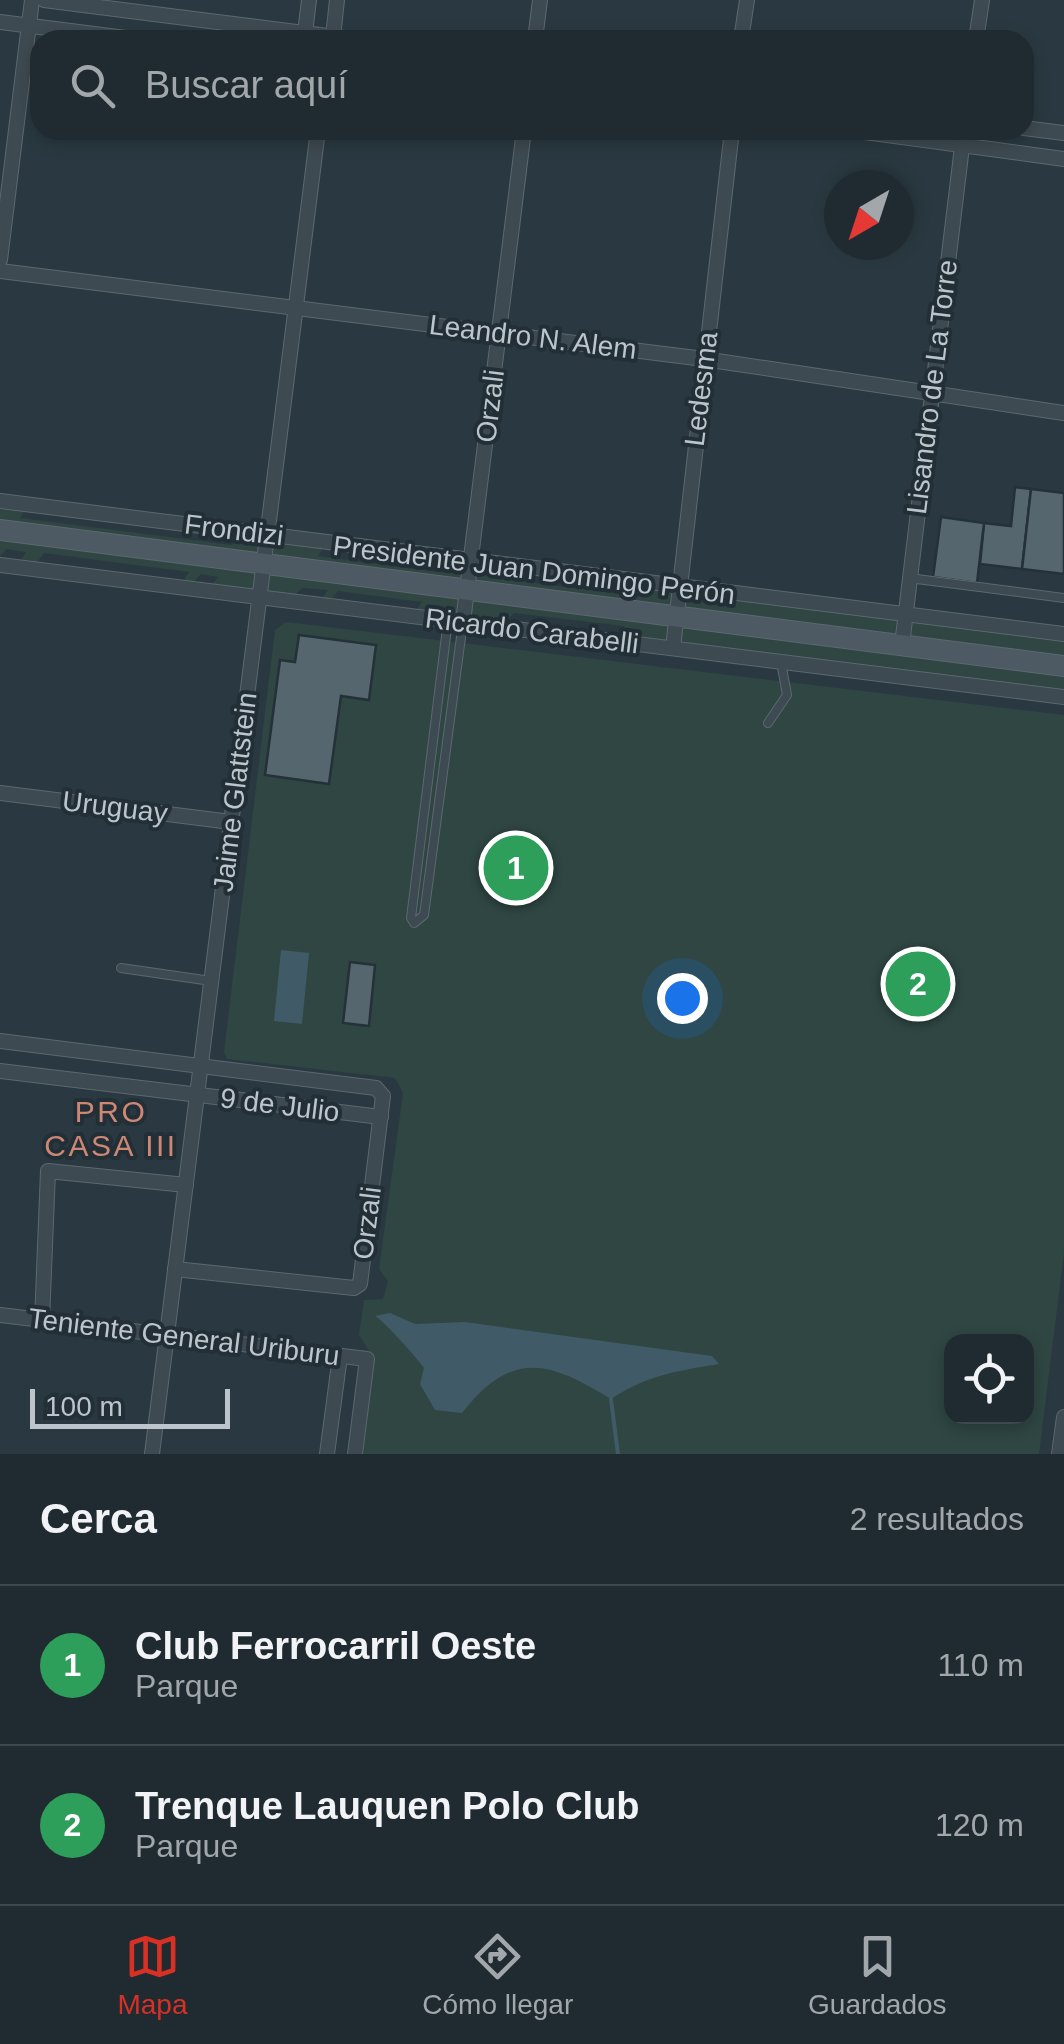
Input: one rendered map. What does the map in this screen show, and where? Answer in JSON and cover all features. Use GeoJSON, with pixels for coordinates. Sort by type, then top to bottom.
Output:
{"type":"FeatureCollection","features":[{"type":"Feature","properties":{"kind":"main road","name":"Presidente Juan Domingo Perón"},"geometry":{"type":"LineString","coordinates":[[0,530],[1063,665]]}},
{"type":"Feature","properties":{"kind":"street"},"geometry":{"type":"LineString","coordinates":[[0,260],[32,0]]}},
{"type":"Feature","properties":{"kind":"street"},"geometry":{"type":"LineString","coordinates":[[44,0],[281,30]]}},
{"type":"Feature","properties":{"kind":"street"},"geometry":{"type":"LineString","coordinates":[[305,30],[309,0]]}},
{"type":"Feature","properties":{"kind":"street"},"geometry":{"type":"LineString","coordinates":[[330,30],[338,0]]}},
{"type":"Feature","properties":{"kind":"street"},"geometry":{"type":"LineString","coordinates":[[537,30],[540,0]]}},
{"type":"Feature","properties":{"kind":"street"},"geometry":{"type":"LineString","coordinates":[[742,30],[747,0]]}},
{"type":"Feature","properties":{"kind":"street"},"geometry":{"type":"LineString","coordinates":[[978,30],[982,0]]}},
{"type":"Feature","properties":{"kind":"street"},"geometry":{"type":"LineString","coordinates":[[0,22],[61,30]]}},
{"type":"Feature","properties":{"kind":"street"},"geometry":{"type":"LineString","coordinates":[[1034,130],[1064,134]]}},
{"type":"Feature","properties":{"kind":"street","name":"Jaime Glattstein"},"geometry":{"type":"LineString","coordinates":[[152,1454],[317,140]]}},
{"type":"Feature","properties":{"kind":"street","name":"Orzali"},"geometry":{"type":"LineString","coordinates":[[455,621],[467,590],[523,140]]}},
{"type":"Feature","properties":{"kind":"street","name":"Ledesma"},"geometry":{"type":"LineString","coordinates":[[673,648],[677,586],[731,140]]}},
{"type":"Feature","properties":{"kind":"street","name":"Lisandro de La Torre"},"geometry":{"type":"LineString","coordinates":[[902,645],[963,140]]}},
{"type":"Feature","properties":{"kind":"street"},"geometry":{"type":"LineString","coordinates":[[973,140],[1064,159]]}},
{"type":"Feature","properties":{"kind":"street","name":"Leandro N. Alem"},"geometry":{"type":"LineString","coordinates":[[0,272],[704,359],[1064,413]]}},
{"type":"Feature","properties":{"kind":"street","name":"Frondizi"},"geometry":{"type":"LineString","coordinates":[[0,501],[1064,634]]}},
{"type":"Feature","properties":{"kind":"street","name":"Ricardo Carabelli"},"geometry":{"type":"LineString","coordinates":[[0,565],[1064,697]]}},
{"type":"Feature","properties":{"kind":"street","name":"Uruguay"},"geometry":{"type":"LineString","coordinates":[[0,792],[231,822]]}},
{"type":"Feature","properties":{"kind":"street","name":"9 de Julio"},"geometry":{"type":"LineString","coordinates":[[0,1041],[376,1088]]}},
{"type":"Feature","properties":{"kind":"street","name":"9 de Julio"},"geometry":{"type":"LineString","coordinates":[[0,1071],[381,1117]]}},
{"type":"Feature","properties":{"kind":"street","name":"Orzali"},"geometry":{"type":"LineString","coordinates":[[175,1269],[345,1290],[360,1284],[383,1096],[376,1088]]}},
{"type":"Feature","properties":{"kind":"street"},"geometry":{"type":"LineString","coordinates":[[42,1320],[48,1171],[186,1185]]}},
{"type":"Feature","properties":{"kind":"street","name":"Teniente General Uriburu"},"geometry":{"type":"LineString","coordinates":[[0,1316],[367,1359],[354,1454]]}},
{"type":"Feature","properties":{"kind":"street"},"geometry":{"type":"LineString","coordinates":[[327,1454],[340,1356]]}},
{"type":"Feature","properties":{"kind":"street"},"geometry":{"type":"LineString","coordinates":[[1060,1454],[1064,1417]]}},
{"type":"Feature","properties":{"kind":"lane"},"geometry":{"type":"LineString","coordinates":[[909,578],[1064,598]]}},
{"type":"Feature","properties":{"kind":"lane"},"geometry":{"type":"LineString","coordinates":[[455,621],[424,916],[414,923],[410,918],[455,621]]}},
{"type":"Feature","properties":{"kind":"lane"},"geometry":{"type":"LineString","coordinates":[[768,724],[787,694],[782,662]]}},
{"type":"Feature","properties":{"kind":"lane"},"geometry":{"type":"LineString","coordinates":[[121,968],[211,981]]}},
{"type":"Feature","properties":{"kind":"green space"},"geometry":{"type":"Polygon","coordinates":[[[0,505],[26,508],[20,518],[232,545],[239,535],[325,545],[318,556],[438,572],[446,560],[537,572],[528,582],[643,597],[651,586],[1064,638],[1064,658],[0,525],[0,505]]]}},
{"type":"Feature","properties":{"kind":"green space"},"geometry":{"type":"Polygon","coordinates":[[[0,537],[1064,673],[1064,693],[615,637],[624,626],[514,613],[504,623],[415,612],[422,602],[338,591],[330,601],[321,600],[328,590],[302,588],[293,597],[210,587],[218,577],[201,574],[192,584],[182,583],[189,572],[44,553],[35,565],[19,563],[26,552],[6,549],[0,557],[0,537]]]}},
{"type":"Feature","properties":{"kind":"green space"},"geometry":{"type":"Polygon","coordinates":[[[286,622],[1064,715],[1064,1253],[1039,1454],[363,1454],[374,1359],[359,1335],[364,1300],[383,1299],[388,1281],[379,1269],[403,1093],[395,1078],[227,1059],[224,1052],[275,630],[286,622]]]}},
{"type":"Feature","properties":{"kind":"water"},"geometry":{"type":"Polygon","coordinates":[[[281,950],[309,953],[302,1024],[274,1021],[281,950]]]}},
{"type":"Feature","properties":{"kind":"water"},"geometry":{"type":"Polygon","coordinates":[[[390,1313],[415,1324],[465,1322],[712,1356],[719,1364],[650,1379],[611,1399],[550,1370],[515,1370],[480,1392],[462,1413],[435,1410],[420,1384],[424,1368],[375,1316],[390,1313]]]}},
{"type":"Feature","properties":{"kind":"building"},"geometry":{"type":"Polygon","coordinates":[[[1015,487],[1031,489],[1022,569],[980,564],[984,523],[1011,526],[1015,487]]]}},
{"type":"Feature","properties":{"kind":"building"},"geometry":{"type":"Polygon","coordinates":[[[1031,489],[1064,493],[1064,574],[1022,569],[1031,489]]]}},
{"type":"Feature","properties":{"kind":"building"},"geometry":{"type":"Polygon","coordinates":[[[941,517],[984,523],[977,583],[933,577],[941,517]]]}},
{"type":"Feature","properties":{"kind":"building"},"geometry":{"type":"Polygon","coordinates":[[[299,635],[376,645],[369,700],[341,696],[329,784],[265,775],[280,660],[295,662],[299,635]]]}},
{"type":"Feature","properties":{"kind":"building"},"geometry":{"type":"Polygon","coordinates":[[[350,962],[375,965],[369,1026],[343,1023],[350,962]]]}},
{"type":"Feature","properties":{"kind":"waterway"},"geometry":{"type":"LineString","coordinates":[[611,1399],[618,1454]]}},
{"type":"Feature","properties":{"kind":"place","name":"Club Ferrocarril Oeste"},"geometry":{"type":"Point","coordinates":[516,868]}},
{"type":"Feature","properties":{"kind":"place","name":"Trenque Lauquen Polo Club"},"geometry":{"type":"Point","coordinates":[918,984]}},
{"type":"Feature","properties":{"kind":"district","name":"PRO CASA III"},"geometry":{"type":"Point","coordinates":[111,1128]}}]}
